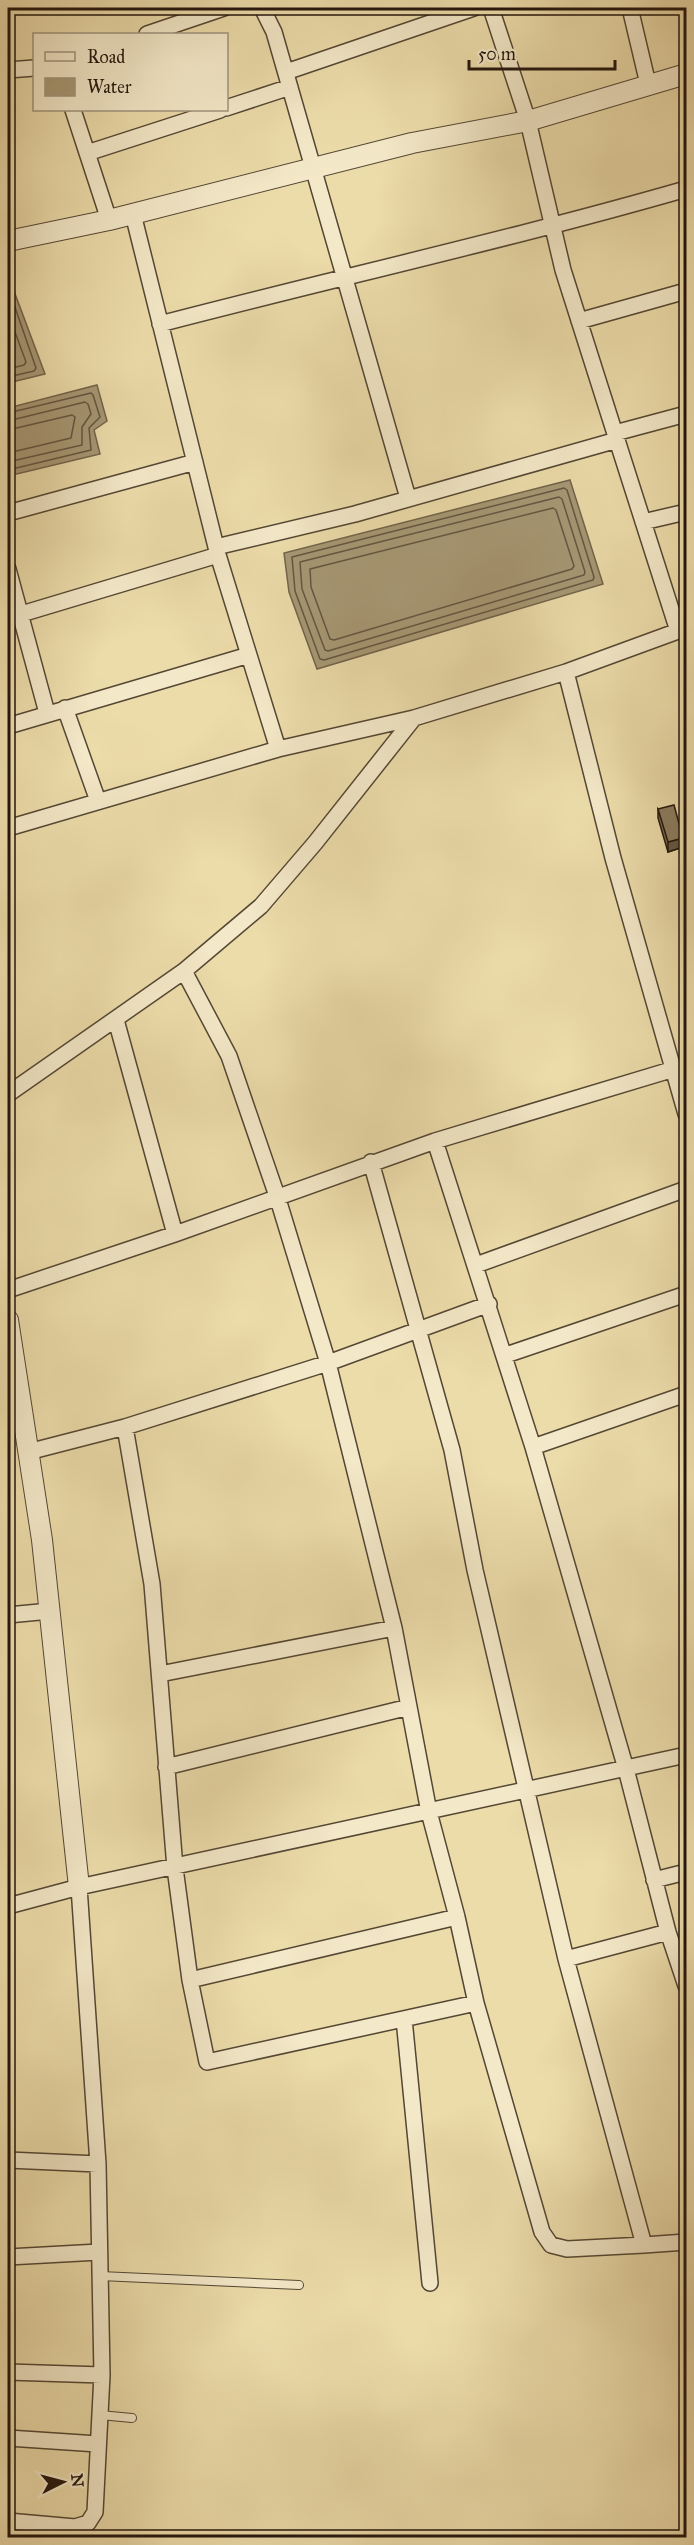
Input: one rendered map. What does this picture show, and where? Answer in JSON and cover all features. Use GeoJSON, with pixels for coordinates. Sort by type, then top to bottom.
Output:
{"type":"FeatureCollection","features":[{"type":"Feature","properties":{"kind":"street"},"geometry":{"type":"LineString","coordinates":[[150,33],[224,8]]}},
{"type":"Feature","properties":{"kind":"street"},"geometry":{"type":"LineString","coordinates":[[262,8],[274,32],[408,498]]}},
{"type":"Feature","properties":{"kind":"street"},"geometry":{"type":"LineString","coordinates":[[228,107],[288,79],[474,8]]}},
{"type":"Feature","properties":{"kind":"street"},"geometry":{"type":"LineString","coordinates":[[8,828],[278,749],[414,718],[566,672],[682,630],[643,522],[563,270],[528,121],[491,8]]}},
{"type":"Feature","properties":{"kind":"street"},"geometry":{"type":"LineString","coordinates":[[630,8],[648,84]]}},
{"type":"Feature","properties":{"kind":"street"},"geometry":{"type":"LineString","coordinates":[[8,70],[33,68]]}},
{"type":"Feature","properties":{"kind":"street"},"geometry":{"type":"LineString","coordinates":[[8,241],[110,220],[412,143],[528,121],[687,74]]}},
{"type":"Feature","properties":{"kind":"street"},"geometry":{"type":"LineString","coordinates":[[73,111],[110,220]]}},
{"type":"Feature","properties":{"kind":"street"},"geometry":{"type":"LineString","coordinates":[[87,153],[217,111]]}},
{"type":"Feature","properties":{"kind":"street"},"geometry":{"type":"LineString","coordinates":[[160,324],[344,276],[553,227],[687,189]]}},
{"type":"Feature","properties":{"kind":"street"},"geometry":{"type":"LineString","coordinates":[[133,214],[217,551],[278,749]]}},
{"type":"Feature","properties":{"kind":"street"},"geometry":{"type":"LineString","coordinates":[[579,321],[687,291]]}},
{"type":"Feature","properties":{"kind":"street"},"geometry":{"type":"LineString","coordinates":[[14,616],[217,551],[408,498],[687,414]]}},
{"type":"Feature","properties":{"kind":"street"},"geometry":{"type":"LineString","coordinates":[[8,513],[195,462]]}},
{"type":"Feature","properties":{"kind":"street"},"geometry":{"type":"LineString","coordinates":[[643,522],[687,512]]}},
{"type":"Feature","properties":{"kind":"street"},"geometry":{"type":"LineString","coordinates":[[8,569],[14,616],[47,713]]}},
{"type":"Feature","properties":{"kind":"street"},"geometry":{"type":"LineString","coordinates":[[8,726],[249,655]]}},
{"type":"Feature","properties":{"kind":"street"},"geometry":{"type":"LineString","coordinates":[[566,672],[613,858],[687,1114]]}},
{"type":"Feature","properties":{"kind":"street"},"geometry":{"type":"LineString","coordinates":[[65,708],[98,801]]}},
{"type":"Feature","properties":{"kind":"street"},"geometry":{"type":"LineString","coordinates":[[8,1094],[184,971],[261,906],[315,843],[414,718]]}},
{"type":"Feature","properties":{"kind":"street"},"geometry":{"type":"LineString","coordinates":[[184,971],[229,1056],[277,1196],[328,1363],[394,1628],[429,1812],[457,1917],[476,2003],[542,2232],[551,2245],[567,2249],[687,2242]]}},
{"type":"Feature","properties":{"kind":"street"},"geometry":{"type":"LineString","coordinates":[[116,1020],[175,1233]]}},
{"type":"Feature","properties":{"kind":"street"},"geometry":{"type":"LineString","coordinates":[[8,1290],[371,1162],[674,1069]]}},
{"type":"Feature","properties":{"kind":"street"},"geometry":{"type":"LineString","coordinates":[[435,1141],[506,1355],[626,1768],[668,1932],[687,1986]]}},
{"type":"Feature","properties":{"kind":"street"},"geometry":{"type":"LineString","coordinates":[[371,1162],[452,1450],[475,1570],[566,1959],[644,2246]]}},
{"type":"Feature","properties":{"kind":"street"},"geometry":{"type":"LineString","coordinates":[[476,1265],[687,1189]]}},
{"type":"Feature","properties":{"kind":"street"},"geometry":{"type":"LineString","coordinates":[[506,1355],[687,1294]]}},
{"type":"Feature","properties":{"kind":"street"},"geometry":{"type":"LineString","coordinates":[[28,1452],[125,1427],[328,1363],[489,1304]]}},
{"type":"Feature","properties":{"kind":"street"},"geometry":{"type":"LineString","coordinates":[[8,1320],[50,1611],[80,1887],[98,2164],[102,2375],[94,2512],[88,2523],[75,2527],[8,2521]]}},
{"type":"Feature","properties":{"kind":"street"},"geometry":{"type":"LineString","coordinates":[[533,1447],[687,1394]]}},
{"type":"Feature","properties":{"kind":"street"},"geometry":{"type":"LineString","coordinates":[[125,1427],[152,1584],[175,1868],[190,1980],[207,2062],[476,2003]]}},
{"type":"Feature","properties":{"kind":"street"},"geometry":{"type":"LineString","coordinates":[[8,1615],[50,1611]]}},
{"type":"Feature","properties":{"kind":"street"},"geometry":{"type":"LineString","coordinates":[[160,1674],[394,1628]]}},
{"type":"Feature","properties":{"kind":"street"},"geometry":{"type":"LineString","coordinates":[[166,1767],[409,1707]]}},
{"type":"Feature","properties":{"kind":"street"},"geometry":{"type":"LineString","coordinates":[[8,1906],[80,1887],[687,1755]]}},
{"type":"Feature","properties":{"kind":"street"},"geometry":{"type":"LineString","coordinates":[[654,1880],[687,1872]]}},
{"type":"Feature","properties":{"kind":"street"},"geometry":{"type":"LineString","coordinates":[[190,1980],[457,1917]]}},
{"type":"Feature","properties":{"kind":"street"},"geometry":{"type":"LineString","coordinates":[[566,1959],[668,1932]]}},
{"type":"Feature","properties":{"kind":"street"},"geometry":{"type":"LineString","coordinates":[[404,2019],[430,2283]]}},
{"type":"Feature","properties":{"kind":"street"},"geometry":{"type":"LineString","coordinates":[[8,2159],[98,2164]]}},
{"type":"Feature","properties":{"kind":"street"},"geometry":{"type":"LineString","coordinates":[[8,2257],[99,2252]]}},
{"type":"Feature","properties":{"kind":"street"},"geometry":{"type":"LineString","coordinates":[[8,2372],[102,2375]]}},
{"type":"Feature","properties":{"kind":"street"},"geometry":{"type":"LineString","coordinates":[[8,2438],[98,2444]]}},
{"type":"Feature","properties":{"kind":"lane"},"geometry":{"type":"LineString","coordinates":[[100,2276],[299,2284]]}},
{"type":"Feature","properties":{"kind":"lane"},"geometry":{"type":"LineString","coordinates":[[100,2415],[132,2418]]}},
{"type":"Feature","properties":{"kind":"water"},"geometry":{"type":"Polygon","coordinates":[[[12,255],[14,291],[45,374],[8,383],[8,256],[12,255]]]}},
{"type":"Feature","properties":{"kind":"water"},"geometry":{"type":"Polygon","coordinates":[[[97,385],[107,421],[94,430],[100,454],[8,476],[8,408],[97,385]]]}},
{"type":"Feature","properties":{"kind":"water"},"geometry":{"type":"Polygon","coordinates":[[[570,480],[603,584],[317,669],[289,592],[284,553],[570,480]]]}},
{"type":"Feature","properties":{"kind":"building"},"geometry":{"type":"Polygon","coordinates":[[[674,805],[683,838],[668,842],[658,809],[674,805]]]}}]}
